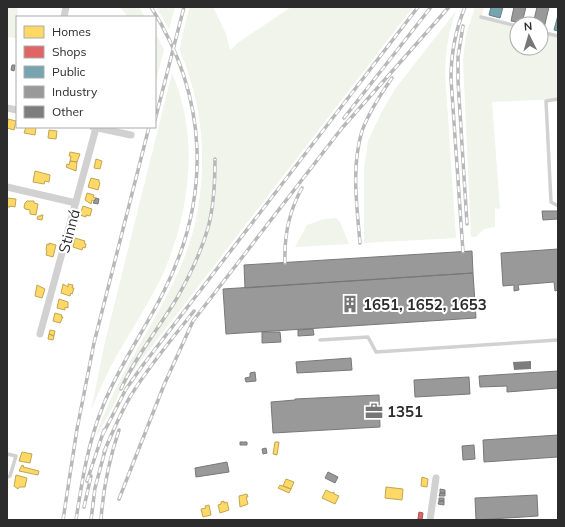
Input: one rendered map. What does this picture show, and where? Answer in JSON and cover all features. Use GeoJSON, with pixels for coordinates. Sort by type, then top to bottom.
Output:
{"type":"FeatureCollection","features":[{"type":"Feature","properties":{"kind":"street","name":"Stinná"},"geometry":{"type":"LineString","coordinates":[[40,334],[76,202],[94,128]]}},
{"type":"Feature","properties":{"kind":"street"},"geometry":{"type":"LineString","coordinates":[[99,128],[131,135]]}},
{"type":"Feature","properties":{"kind":"street"},"geometry":{"type":"LineString","coordinates":[[7,187],[76,202]]}},
{"type":"Feature","properties":{"kind":"street"},"geometry":{"type":"LineString","coordinates":[[430,520],[436,478]]}},
{"type":"Feature","properties":{"kind":"lane"},"geometry":{"type":"LineString","coordinates":[[481,18],[509,24]]}},
{"type":"Feature","properties":{"kind":"lane"},"geometry":{"type":"LineString","coordinates":[[558,98],[546,101],[551,202],[558,206]]}},
{"type":"Feature","properties":{"kind":"lane"},"geometry":{"type":"LineString","coordinates":[[320,340],[368,337],[376,352],[558,340]]}},
{"type":"Feature","properties":{"kind":"lane"},"geometry":{"type":"LineString","coordinates":[[7,454],[16,456],[10,476],[7,477]]}},
{"type":"Feature","properties":{"kind":"shaded area"},"geometry":{"type":"Polygon","coordinates":[[[7,7],[17,7],[16,38],[7,37],[7,7]]]}},
{"type":"Feature","properties":{"kind":"shaded area"},"geometry":{"type":"Polygon","coordinates":[[[120,7],[139,7],[144,16],[127,16],[120,7]]]}},
{"type":"Feature","properties":{"kind":"shaded area"},"geometry":{"type":"Polygon","coordinates":[[[156,7],[175,7],[169,29],[156,7]]]}},
{"type":"Feature","properties":{"kind":"shaded area"},"geometry":{"type":"Polygon","coordinates":[[[189,7],[213,7],[226,34],[230,50],[239,42],[291,7],[413,7],[123,384],[116,401],[96,437],[107,408],[121,379],[180,269],[191,240],[198,209],[202,167],[200,125],[192,84],[180,51],[189,7]]]}},
{"type":"Feature","properties":{"kind":"shaded area"},"geometry":{"type":"Polygon","coordinates":[[[475,7],[484,7],[481,17],[509,24],[509,56],[549,56],[549,34],[558,36],[558,99],[492,102],[500,209],[495,208],[495,227],[484,229],[476,237],[471,237],[463,60],[466,35],[475,7]]]}},
{"type":"Feature","properties":{"kind":"shaded area"},"geometry":{"type":"Polygon","coordinates":[[[456,11],[448,42],[445,73],[456,238],[364,243],[364,169],[368,141],[381,113],[395,89],[456,11]]]}},
{"type":"Feature","properties":{"kind":"shaded area"},"geometry":{"type":"Polygon","coordinates":[[[156,34],[164,50],[156,81],[156,34]]]}},
{"type":"Feature","properties":{"kind":"shaded area"},"geometry":{"type":"Polygon","coordinates":[[[172,73],[181,98],[189,149],[185,201],[179,227],[172,252],[162,276],[113,362],[91,410],[105,342],[172,73]]]}},
{"type":"Feature","properties":{"kind":"shaded area"},"geometry":{"type":"Polygon","coordinates":[[[336,218],[340,222],[349,244],[295,247],[307,225],[324,219],[336,218]]]}},
{"type":"Feature","properties":{"kind":"building: Homes"},"geometry":{"type":"Polygon","coordinates":[[[8,119],[16,121],[14,130],[7,128],[8,119]]]}},
{"type":"Feature","properties":{"kind":"building: Homes"},"geometry":{"type":"Polygon","coordinates":[[[26,128],[36,128],[35,135],[24,133],[26,128]]]}},
{"type":"Feature","properties":{"kind":"building: Homes"},"geometry":{"type":"Polygon","coordinates":[[[49,130],[57,131],[56,139],[48,138],[49,130]]]}},
{"type":"Feature","properties":{"kind":"building: Homes"},"geometry":{"type":"Polygon","coordinates":[[[70,152],[80,154],[77,162],[70,161],[70,152]]]}},
{"type":"Feature","properties":{"kind":"building: Homes"},"geometry":{"type":"Polygon","coordinates":[[[96,159],[102,161],[100,169],[94,168],[96,159]]]}},
{"type":"Feature","properties":{"kind":"building: Homes"},"geometry":{"type":"Polygon","coordinates":[[[70,161],[77,162],[76,171],[66,167],[67,164],[69,165],[70,161]]]}},
{"type":"Feature","properties":{"kind":"building: Homes"},"geometry":{"type":"Polygon","coordinates":[[[35,171],[50,175],[49,182],[45,181],[44,184],[33,182],[35,171]]]}},
{"type":"Feature","properties":{"kind":"building: Homes"},"geometry":{"type":"Polygon","coordinates":[[[91,178],[99,180],[100,183],[98,190],[88,187],[91,178]]]}},
{"type":"Feature","properties":{"kind":"building: Homes"},"geometry":{"type":"Polygon","coordinates":[[[87,193],[94,195],[93,197],[96,198],[95,201],[92,200],[91,204],[85,200],[87,193]]]}},
{"type":"Feature","properties":{"kind":"building: Homes"},"geometry":{"type":"Polygon","coordinates":[[[7,198],[16,199],[15,207],[7,207],[7,198]]]}},
{"type":"Feature","properties":{"kind":"building: Homes"},"geometry":{"type":"Polygon","coordinates":[[[27,201],[34,201],[34,203],[38,204],[36,215],[30,214],[30,210],[25,209],[25,203],[27,201]]]}},
{"type":"Feature","properties":{"kind":"building: Homes"},"geometry":{"type":"Polygon","coordinates":[[[83,206],[92,209],[90,216],[86,215],[86,217],[80,215],[83,206]]]}},
{"type":"Feature","properties":{"kind":"building: Homes"},"geometry":{"type":"Polygon","coordinates":[[[43,215],[42,220],[37,219],[38,216],[43,215]]]}},
{"type":"Feature","properties":{"kind":"building: Homes"},"geometry":{"type":"Polygon","coordinates":[[[75,238],[85,241],[85,248],[83,247],[82,250],[73,247],[75,238]]]}},
{"type":"Feature","properties":{"kind":"building: Homes"},"geometry":{"type":"Polygon","coordinates":[[[49,243],[56,245],[53,257],[46,255],[47,244],[49,245],[49,243]]]}},
{"type":"Feature","properties":{"kind":"building: Homes"},"geometry":{"type":"Polygon","coordinates":[[[63,284],[68,287],[68,284],[73,285],[72,288],[74,288],[70,296],[61,293],[63,284]]]}},
{"type":"Feature","properties":{"kind":"building: Homes"},"geometry":{"type":"Polygon","coordinates":[[[37,285],[45,289],[42,298],[35,296],[37,285]]]}},
{"type":"Feature","properties":{"kind":"building: Homes"},"geometry":{"type":"Polygon","coordinates":[[[59,299],[68,302],[68,308],[65,307],[65,310],[57,308],[59,299]]]}},
{"type":"Feature","properties":{"kind":"building: Homes"},"geometry":{"type":"Polygon","coordinates":[[[55,313],[62,315],[61,317],[63,317],[60,323],[53,321],[55,313]]]}},
{"type":"Feature","properties":{"kind":"building: Homes"},"geometry":{"type":"Polygon","coordinates":[[[50,330],[55,331],[54,336],[49,334],[50,330]]]}},
{"type":"Feature","properties":{"kind":"building: Homes"},"geometry":{"type":"Polygon","coordinates":[[[49,334],[54,336],[53,340],[48,339],[49,334]]]}},
{"type":"Feature","properties":{"kind":"building: Homes"},"geometry":{"type":"Polygon","coordinates":[[[275,442],[279,442],[277,455],[273,454],[275,442]]]}},
{"type":"Feature","properties":{"kind":"building: Homes"},"geometry":{"type":"Polygon","coordinates":[[[22,452],[32,454],[30,463],[19,461],[22,452]]]}},
{"type":"Feature","properties":{"kind":"building: Homes"},"geometry":{"type":"Polygon","coordinates":[[[22,465],[24,466],[23,467],[39,471],[38,475],[19,471],[22,465]]]}},
{"type":"Feature","properties":{"kind":"building: Homes"},"geometry":{"type":"Polygon","coordinates":[[[16,475],[27,478],[25,487],[19,487],[18,489],[14,486],[16,475]]]}},
{"type":"Feature","properties":{"kind":"building: Homes"},"geometry":{"type":"Polygon","coordinates":[[[422,477],[428,479],[427,487],[421,486],[422,477]]]}},
{"type":"Feature","properties":{"kind":"building: Homes"},"geometry":{"type":"Polygon","coordinates":[[[286,479],[294,482],[291,489],[283,486],[286,479]]]}},
{"type":"Feature","properties":{"kind":"building: Homes"},"geometry":{"type":"Polygon","coordinates":[[[280,485],[291,489],[289,493],[278,488],[280,485]]]}},
{"type":"Feature","properties":{"kind":"building: Homes"},"geometry":{"type":"Polygon","coordinates":[[[386,487],[403,489],[402,500],[385,498],[386,487]]]}},
{"type":"Feature","properties":{"kind":"building: Homes"},"geometry":{"type":"Polygon","coordinates":[[[326,490],[332,493],[334,492],[334,494],[339,496],[335,504],[322,498],[326,490]]]}},
{"type":"Feature","properties":{"kind":"building: Homes"},"geometry":{"type":"Polygon","coordinates":[[[247,494],[248,497],[246,497],[248,504],[240,507],[239,496],[247,494]]]}},
{"type":"Feature","properties":{"kind":"building: Homes"},"geometry":{"type":"Polygon","coordinates":[[[224,501],[224,503],[227,502],[229,510],[220,513],[218,505],[224,501]]]}},
{"type":"Feature","properties":{"kind":"building: Homes"},"geometry":{"type":"Polygon","coordinates":[[[209,505],[211,515],[203,517],[201,509],[206,508],[205,506],[209,505]]]}},
{"type":"Feature","properties":{"kind":"building: Shops"},"geometry":{"type":"Polygon","coordinates":[[[419,512],[423,513],[422,520],[418,519],[419,512]]]}},
{"type":"Feature","properties":{"kind":"building: Public"},"geometry":{"type":"Polygon","coordinates":[[[491,7],[503,7],[500,18],[489,15],[491,7]]]}},
{"type":"Feature","properties":{"kind":"building: Public"},"geometry":{"type":"Polygon","coordinates":[[[558,15],[558,31],[554,30],[558,15]]]}},
{"type":"Feature","properties":{"kind":"building: Industry"},"geometry":{"type":"Polygon","coordinates":[[[514,7],[526,7],[524,16],[512,16],[514,7]]]}},
{"type":"Feature","properties":{"kind":"building: Industry"},"geometry":{"type":"Polygon","coordinates":[[[537,7],[549,7],[547,16],[535,16],[537,7]]]}},
{"type":"Feature","properties":{"kind":"building: Industry"},"geometry":{"type":"Polygon","coordinates":[[[12,65],[15,65],[14,71],[11,70],[12,65]]]}},
{"type":"Feature","properties":{"kind":"building: Industry"},"geometry":{"type":"Polygon","coordinates":[[[96,198],[99,199],[98,204],[93,203],[96,198]]]}},
{"type":"Feature","properties":{"kind":"building: Industry"},"geometry":{"type":"Polygon","coordinates":[[[542,211],[558,211],[558,219],[543,220],[542,211]]]}},
{"type":"Feature","properties":{"kind":"building: Industry"},"geometry":{"type":"Polygon","coordinates":[[[558,249],[558,290],[555,291],[554,282],[518,285],[519,290],[514,291],[514,285],[503,286],[501,253],[558,249]]]}},
{"type":"Feature","properties":{"kind":"building: Industry"},"geometry":{"type":"Polygon","coordinates":[[[472,251],[473,273],[245,288],[244,265],[472,251]]]}},
{"type":"Feature","properties":{"kind":"building: Industry","name":"1651, 1652, 1653"},"geometry":{"type":"Polygon","coordinates":[[[473,273],[476,318],[226,334],[223,289],[473,273]]]}},
{"type":"Feature","properties":{"kind":"building: Industry"},"geometry":{"type":"Polygon","coordinates":[[[313,329],[314,335],[298,336],[298,330],[313,329]]]}},
{"type":"Feature","properties":{"kind":"building: Industry"},"geometry":{"type":"Polygon","coordinates":[[[262,332],[280,332],[281,342],[262,343],[262,332]]]}},
{"type":"Feature","properties":{"kind":"building: Industry"},"geometry":{"type":"Polygon","coordinates":[[[351,358],[352,370],[297,373],[296,362],[351,358]]]}},
{"type":"Feature","properties":{"kind":"building: Industry"},"geometry":{"type":"Polygon","coordinates":[[[558,371],[558,388],[507,392],[507,386],[480,387],[479,376],[558,371]]]}},
{"type":"Feature","properties":{"kind":"building: Industry"},"geometry":{"type":"Polygon","coordinates":[[[255,372],[256,381],[246,382],[245,378],[250,377],[250,373],[255,372]]]}},
{"type":"Feature","properties":{"kind":"building: Industry"},"geometry":{"type":"Polygon","coordinates":[[[469,377],[470,394],[415,397],[414,380],[469,377]]]}},
{"type":"Feature","properties":{"kind":"building: Industry"},"geometry":{"type":"Polygon","coordinates":[[[379,395],[380,427],[273,433],[271,402],[295,399],[379,395]]]}},
{"type":"Feature","properties":{"kind":"building: Industry"},"geometry":{"type":"Polygon","coordinates":[[[558,435],[558,457],[484,462],[483,440],[558,435]]]}},
{"type":"Feature","properties":{"kind":"building: Industry"},"geometry":{"type":"Polygon","coordinates":[[[240,442],[247,442],[247,445],[240,445],[240,442]]]}},
{"type":"Feature","properties":{"kind":"building: Industry"},"geometry":{"type":"Polygon","coordinates":[[[474,445],[475,459],[463,460],[462,446],[474,445]]]}},
{"type":"Feature","properties":{"kind":"building: Industry"},"geometry":{"type":"Polygon","coordinates":[[[266,448],[267,453],[263,454],[262,449],[266,448]]]}},
{"type":"Feature","properties":{"kind":"building: Industry"},"geometry":{"type":"Polygon","coordinates":[[[227,462],[229,472],[196,477],[195,468],[227,462]]]}},
{"type":"Feature","properties":{"kind":"building: Industry"},"geometry":{"type":"Polygon","coordinates":[[[328,472],[338,477],[335,483],[325,478],[328,472]]]}},
{"type":"Feature","properties":{"kind":"building: Industry"},"geometry":{"type":"Polygon","coordinates":[[[440,489],[445,490],[445,493],[440,493],[440,489]]]}},
{"type":"Feature","properties":{"kind":"building: Industry"},"geometry":{"type":"Polygon","coordinates":[[[440,493],[445,493],[445,496],[439,496],[440,493]]]}},
{"type":"Feature","properties":{"kind":"building: Industry"},"geometry":{"type":"Polygon","coordinates":[[[537,495],[538,516],[476,520],[475,498],[537,495]]]}},
{"type":"Feature","properties":{"kind":"building: Industry"},"geometry":{"type":"Polygon","coordinates":[[[439,498],[444,498],[444,501],[439,501],[439,498]]]}},
{"type":"Feature","properties":{"kind":"building: Industry"},"geometry":{"type":"Polygon","coordinates":[[[439,501],[444,501],[444,505],[438,504],[439,501]]]}},
{"type":"Feature","properties":{"kind":"building: Other"},"geometry":{"type":"Polygon","coordinates":[[[531,361],[531,369],[514,370],[513,362],[531,361]]]}},
{"type":"Feature","properties":{"kind":"railway"},"geometry":{"type":"LineString","coordinates":[[76,520],[86,462],[93,434],[109,391],[157,305],[180,255],[190,219],[196,183],[197,147],[193,111],[184,76],[170,41],[151,7]]}},
{"type":"Feature","properties":{"kind":"railway"},"geometry":{"type":"LineString","coordinates":[[156,116],[184,7]]}},
{"type":"Feature","properties":{"kind":"railway"},"geometry":{"type":"LineString","coordinates":[[103,434],[126,389],[143,365],[418,7]]}},
{"type":"Feature","properties":{"kind":"railway"},"geometry":{"type":"LineString","coordinates":[[344,118],[431,7]]}},
{"type":"Feature","properties":{"kind":"railway"},"geometry":{"type":"LineString","coordinates":[[119,499],[164,385],[193,321],[342,128],[449,7]]}},
{"type":"Feature","properties":{"kind":"railway"},"geometry":{"type":"LineString","coordinates":[[463,252],[451,79],[454,43],[465,7]]}},
{"type":"Feature","properties":{"kind":"railway"},"geometry":{"type":"LineString","coordinates":[[463,26],[458,57],[458,81],[467,224]]}},
{"type":"Feature","properties":{"kind":"railway"},"geometry":{"type":"LineString","coordinates":[[360,243],[356,201],[356,173],[359,145],[362,131],[368,117],[392,78]]}},
{"type":"Feature","properties":{"kind":"railway"},"geometry":{"type":"LineString","coordinates":[[63,520],[77,429],[94,343],[149,128]]}},
{"type":"Feature","properties":{"kind":"railway"},"geometry":{"type":"LineString","coordinates":[[121,389],[140,354],[177,298],[198,255],[208,228],[212,211],[215,159]]}},
{"type":"Feature","properties":{"kind":"railway"},"geometry":{"type":"LineString","coordinates":[[285,263],[285,243],[288,224],[297,197],[302,188]]}},
{"type":"Feature","properties":{"kind":"railway"},"geometry":{"type":"LineString","coordinates":[[104,452],[123,410],[144,375],[194,311]]}},
{"type":"Feature","properties":{"kind":"railway"},"geometry":{"type":"LineString","coordinates":[[87,481],[104,430]]}},
{"type":"Feature","properties":{"kind":"railway"},"geometry":{"type":"LineString","coordinates":[[101,520],[107,475],[119,430]]}},
{"type":"Feature","properties":{"kind":"railway"},"geometry":{"type":"LineString","coordinates":[[91,520],[95,488],[106,447]]}},
{"type":"Feature","properties":{"kind":"railway"},"geometry":{"type":"LineString","coordinates":[[84,507],[91,476]]}},
{"type":"Feature","properties":{"kind":"place","name":"1651, 1652, 1653"},"geometry":{"type":"Point","coordinates":[350,304]}},
{"type":"Feature","properties":{"kind":"place","name":"1351"},"geometry":{"type":"Point","coordinates":[374,411]}}]}
